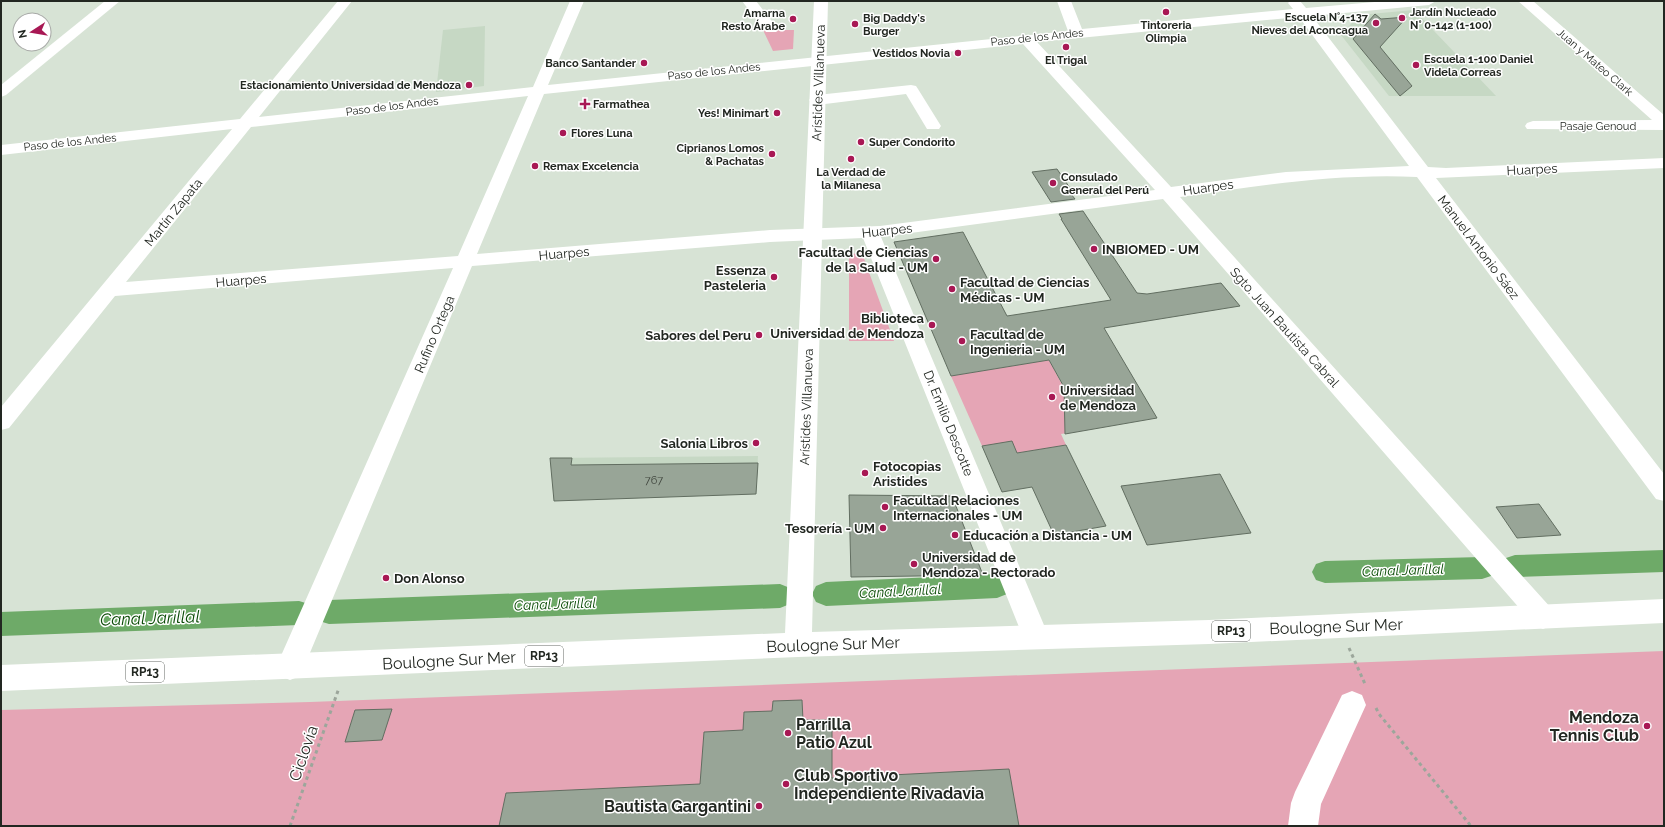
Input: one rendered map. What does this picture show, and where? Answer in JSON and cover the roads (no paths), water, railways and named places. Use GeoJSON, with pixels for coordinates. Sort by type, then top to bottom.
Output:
{"type":"FeatureCollection","features":[{"type":"Feature","properties":{"kind":"street"},"geometry":{"type":"LineString","coordinates":[[1,92],[113,1]]}},
{"type":"Feature","properties":{"kind":"street","name":"Martín Zapata"},"geometry":{"type":"LineString","coordinates":[[1,422],[345,1]]}},
{"type":"Feature","properties":{"kind":"street","name":"Rufino Ortega"},"geometry":{"type":"LineString","coordinates":[[290,667],[577,1]]}},
{"type":"Feature","properties":{"kind":"street"},"geometry":{"type":"LineString","coordinates":[[749,1],[770,29]]}},
{"type":"Feature","properties":{"kind":"street","name":"Arístides Villanueva"},"geometry":{"type":"LineString","coordinates":[[798,645],[821,1]]}},
{"type":"Feature","properties":{"kind":"street"},"geometry":{"type":"LineString","coordinates":[[1064,1],[1076,33]]}},
{"type":"Feature","properties":{"kind":"street","name":"Paso de los Andes"},"geometry":{"type":"LineString","coordinates":[[1,150],[245,124],[538,90],[1076,33],[1297,6],[1429,1]]}},
{"type":"Feature","properties":{"kind":"street","name":"Juan y Mateo Clark"},"geometry":{"type":"LineString","coordinates":[[1525,1],[1664,124]]}},
{"type":"Feature","properties":{"kind":"street","name":"Manuel Antonio Sáez"},"geometry":{"type":"LineString","coordinates":[[1297,6],[1664,492]]}},
{"type":"Feature","properties":{"kind":"street","name":"Sgto. Juan Bautista Cabral"},"geometry":{"type":"LineString","coordinates":[[1025,38],[1166,193],[1543,617]]}},
{"type":"Feature","properties":{"kind":"street"},"geometry":{"type":"LineString","coordinates":[[817,100],[911,89],[933,126]]}},
{"type":"Feature","properties":{"kind":"street","name":"Pasaje Genoud"},"geometry":{"type":"LineString","coordinates":[[1533,126],[1664,124]]}},
{"type":"Feature","properties":{"kind":"street","name":"Huarpes"},"geometry":{"type":"LineString","coordinates":[[109,290],[762,237],[870,232],[1286,177],[1385,172],[1446,173],[1664,163]]}},
{"type":"Feature","properties":{"kind":"street","name":"Dr. Emilio Descotte"},"geometry":{"type":"LineString","coordinates":[[870,232],[1036,637]]}},
{"type":"Feature","properties":{"kind":"street","name":"Boulogne Sur Mer"},"geometry":{"type":"LineString","coordinates":[[1,678],[798,645],[1210,632],[1664,610]]}},
{"type":"Feature","properties":{"kind":"street"},"geometry":{"type":"LineString","coordinates":[[1303,826],[1306,803],[1364,697]]}},
{"type":"Feature","properties":{"kind":"waterway","name":"Canal Jarillal"},"geometry":{"type":"LineString","coordinates":[[1515,566],[1664,561]]}},
{"type":"Feature","properties":{"kind":"waterway","name":"Canal Jarillal"},"geometry":{"type":"LineString","coordinates":[[1325,572],[1482,568]]}},
{"type":"Feature","properties":{"kind":"waterway","name":"Canal Jarillal"},"geometry":{"type":"LineString","coordinates":[[826,594],[997,586]]}},
{"type":"Feature","properties":{"kind":"waterway","name":"Canal Jarillal"},"geometry":{"type":"LineString","coordinates":[[329,612],[780,596]]}},
{"type":"Feature","properties":{"kind":"waterway","name":"Canal Jarillal"},"geometry":{"type":"LineString","coordinates":[[1,624],[299,613]]}},
{"type":"Feature","properties":{"kind":"place","name":"Tintoreria Olimpia"},"geometry":{"type":"Point","coordinates":[1166,12]}},
{"type":"Feature","properties":{"kind":"place","name":"Jardín Nucleado N° 0-142 (1-100)"},"geometry":{"type":"Point","coordinates":[1402,18]}},
{"type":"Feature","properties":{"kind":"place","name":"Amarna Resto Árabe"},"geometry":{"type":"Point","coordinates":[793,19]}},
{"type":"Feature","properties":{"kind":"place","name":"Escuela N°4-137 Nieves del Aconcagua"},"geometry":{"type":"Point","coordinates":[1376,23]}},
{"type":"Feature","properties":{"kind":"place","name":"Big Daddy's Burger"},"geometry":{"type":"Point","coordinates":[855,24]}},
{"type":"Feature","properties":{"kind":"place","name":"El Trigal"},"geometry":{"type":"Point","coordinates":[1066,47]}},
{"type":"Feature","properties":{"kind":"place","name":"Vestidos Novia"},"geometry":{"type":"Point","coordinates":[958,53]}},
{"type":"Feature","properties":{"kind":"place","name":"Banco Santander"},"geometry":{"type":"Point","coordinates":[644,63]}},
{"type":"Feature","properties":{"kind":"place","name":"Escuela 1-100 Daniel Videla Correas"},"geometry":{"type":"Point","coordinates":[1416,65]}},
{"type":"Feature","properties":{"kind":"place","name":"Estacionamiento Universidad de Mendoza"},"geometry":{"type":"Point","coordinates":[469,85]}},
{"type":"Feature","properties":{"kind":"place","name":"Farmathea"},"geometry":{"type":"Point","coordinates":[585,104]}},
{"type":"Feature","properties":{"kind":"place","name":"Yes! Minimart"},"geometry":{"type":"Point","coordinates":[777,113]}},
{"type":"Feature","properties":{"kind":"place","name":"Flores Luna"},"geometry":{"type":"Point","coordinates":[563,133]}},
{"type":"Feature","properties":{"kind":"place","name":"Super Condorito"},"geometry":{"type":"Point","coordinates":[861,142]}},
{"type":"Feature","properties":{"kind":"place","name":"Ciprianos Lomos & Pachatas"},"geometry":{"type":"Point","coordinates":[772,154]}},
{"type":"Feature","properties":{"kind":"place","name":"La Verdad de la Milanesa"},"geometry":{"type":"Point","coordinates":[851,159]}},
{"type":"Feature","properties":{"kind":"place","name":"Remax Excelencia"},"geometry":{"type":"Point","coordinates":[535,166]}},
{"type":"Feature","properties":{"kind":"place","name":"Consulado General del Perú"},"geometry":{"type":"Point","coordinates":[1053,183]}},
{"type":"Feature","properties":{"kind":"place","name":"INBIOMED - UM"},"geometry":{"type":"Point","coordinates":[1094,249]}},
{"type":"Feature","properties":{"kind":"place","name":"Facultad de Ciencias de la Salud - UM"},"geometry":{"type":"Point","coordinates":[936,259]}},
{"type":"Feature","properties":{"kind":"place","name":"Essenza Pasteleria"},"geometry":{"type":"Point","coordinates":[774,277]}},
{"type":"Feature","properties":{"kind":"place","name":"Facultad de Ciencias Médicas - UM"},"geometry":{"type":"Point","coordinates":[952,289]}},
{"type":"Feature","properties":{"kind":"place","name":"Biblioteca Universidad de Mendoza"},"geometry":{"type":"Point","coordinates":[932,325]}},
{"type":"Feature","properties":{"kind":"place","name":"Sabores del Peru"},"geometry":{"type":"Point","coordinates":[759,335]}},
{"type":"Feature","properties":{"kind":"place","name":"Facultad de Ingenieria - UM"},"geometry":{"type":"Point","coordinates":[962,341]}},
{"type":"Feature","properties":{"kind":"place","name":"Universidad de Mendoza"},"geometry":{"type":"Point","coordinates":[1052,397]}},
{"type":"Feature","properties":{"kind":"place","name":"Salonia Libros"},"geometry":{"type":"Point","coordinates":[756,443]}},
{"type":"Feature","properties":{"kind":"place","name":"Fotocopias Aristides"},"geometry":{"type":"Point","coordinates":[865,473]}},
{"type":"Feature","properties":{"kind":"place","name":"Facultad Relaciones Internacionales - UM"},"geometry":{"type":"Point","coordinates":[885,507]}},
{"type":"Feature","properties":{"kind":"place","name":"Tesorería - UM"},"geometry":{"type":"Point","coordinates":[883,528]}},
{"type":"Feature","properties":{"kind":"place","name":"Educación a Distancia - UM"},"geometry":{"type":"Point","coordinates":[955,535]}},
{"type":"Feature","properties":{"kind":"place","name":"Universidad de Mendoza - Rectorado"},"geometry":{"type":"Point","coordinates":[914,564]}},
{"type":"Feature","properties":{"kind":"place","name":"Don Alonso"},"geometry":{"type":"Point","coordinates":[386,578]}},
{"type":"Feature","properties":{"kind":"place","name":"Mendoza Tennis Club"},"geometry":{"type":"Point","coordinates":[1647,726]}},
{"type":"Feature","properties":{"kind":"place","name":"Parrilla Patio Azul"},"geometry":{"type":"Point","coordinates":[788,733]}},
{"type":"Feature","properties":{"kind":"place","name":"Club Sportivo Independiente Rivadavia"},"geometry":{"type":"Point","coordinates":[786,784]}},
{"type":"Feature","properties":{"kind":"place","name":"Bautista Gargantini"},"geometry":{"type":"Point","coordinates":[759,806]}}]}
